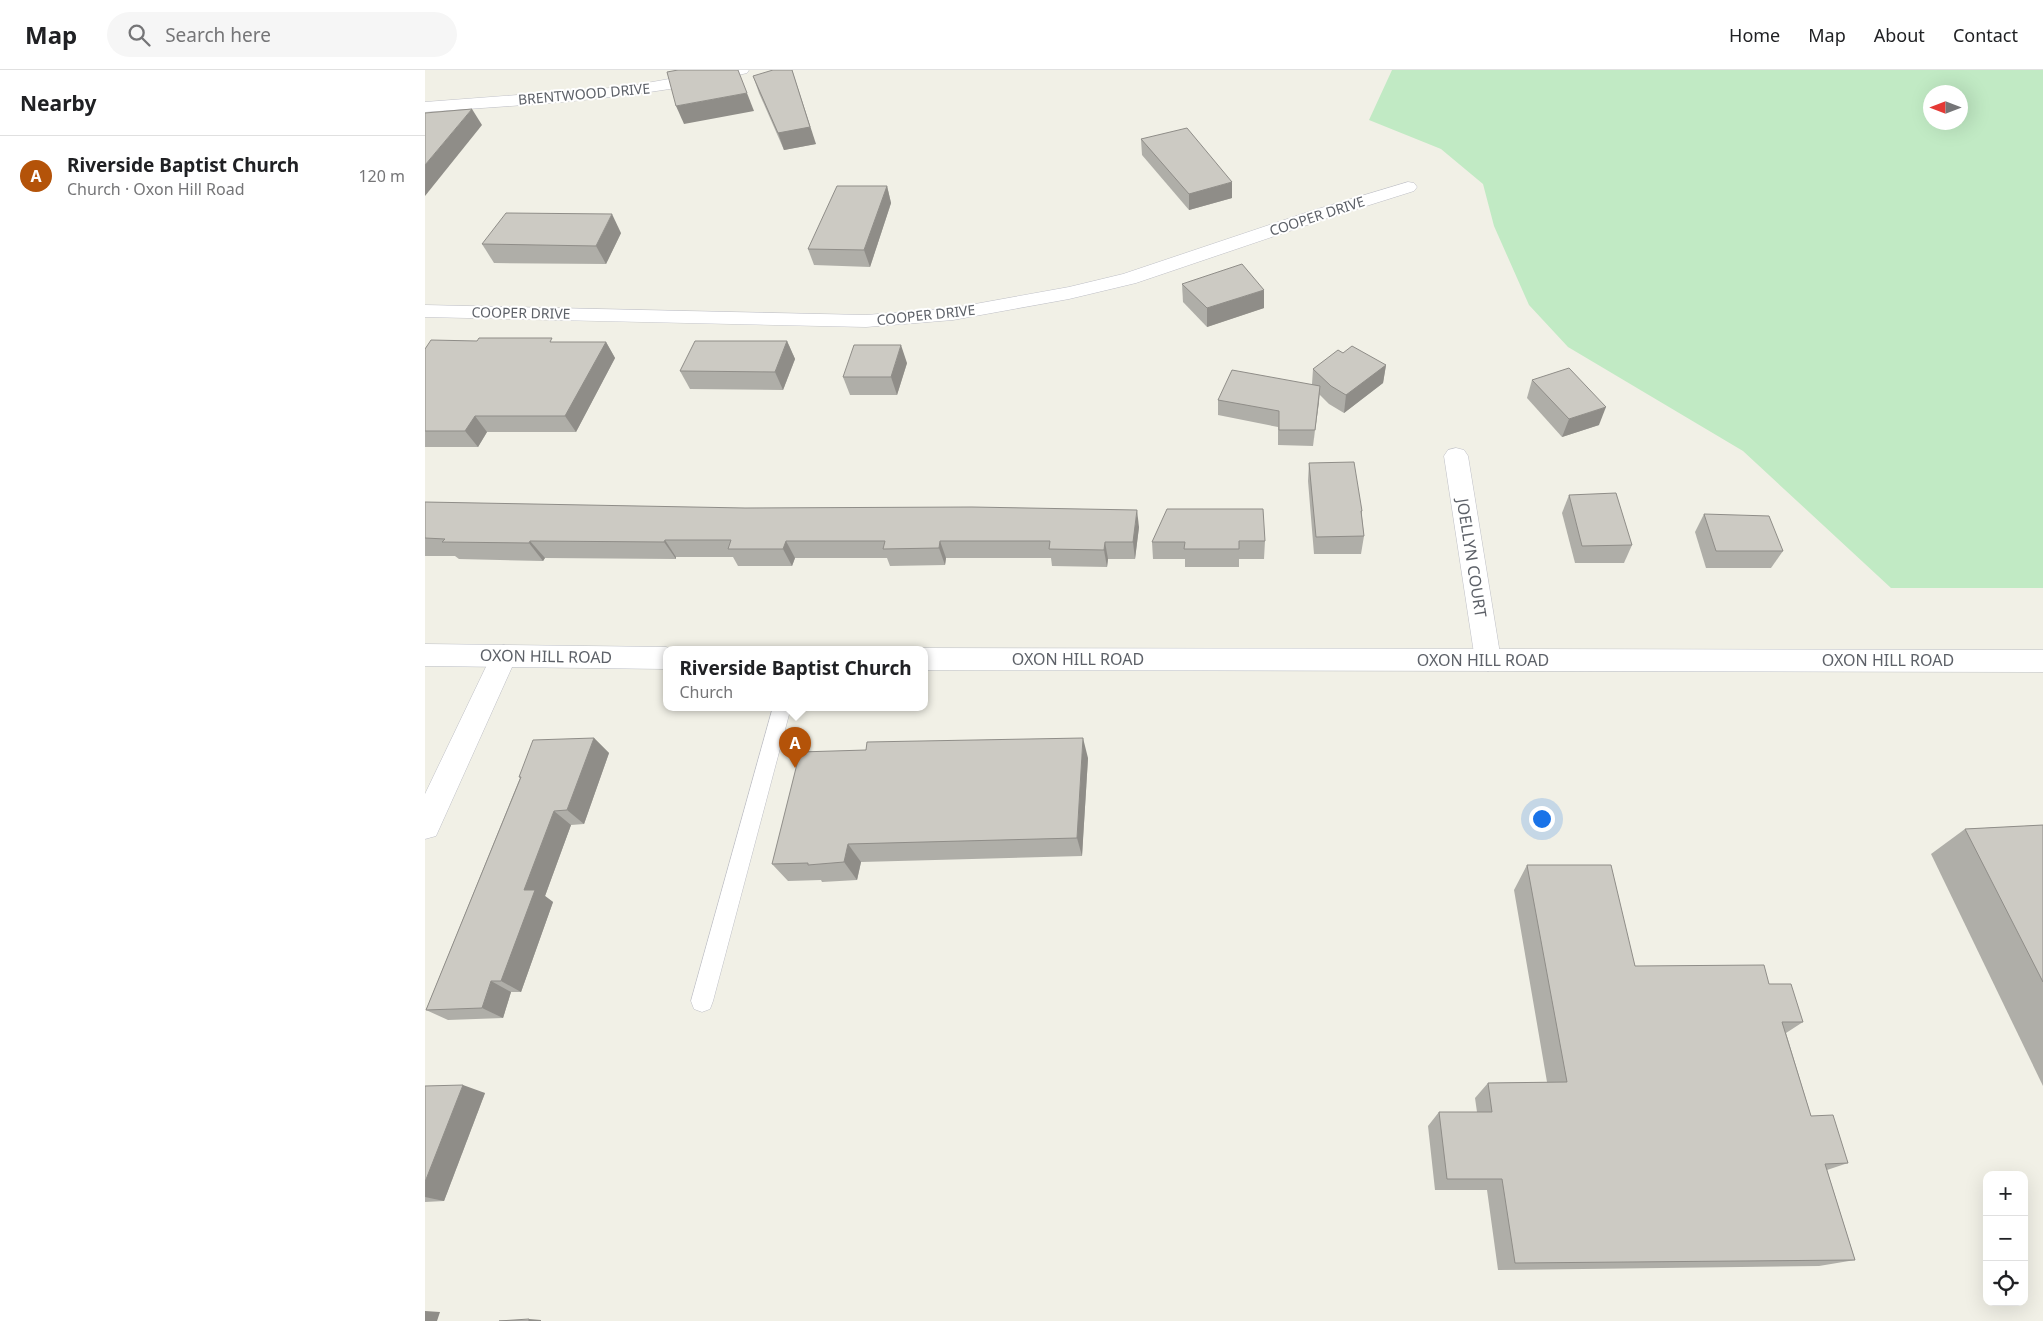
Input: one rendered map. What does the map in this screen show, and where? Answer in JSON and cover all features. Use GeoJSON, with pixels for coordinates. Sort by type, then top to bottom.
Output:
{"type":"FeatureCollection","features":[{"type":"Feature","properties":{"kind":"street","name":"BRENTWOOD DRIVE"},"geometry":{"type":"LineString","coordinates":[[425,107],[653,89],[699,81],[741,70]]}},
{"type":"Feature","properties":{"kind":"street","name":"COOPER DRIVE"},"geometry":{"type":"LineString","coordinates":[[425,311],[866,321],[953,314],[1069,293],[1129,279],[1318,215],[1409,187]]}},
{"type":"Feature","properties":{"kind":"street","name":"JOELLYN COURT"},"geometry":{"type":"LineString","coordinates":[[1456,456],[1487,660]]}},
{"type":"Feature","properties":{"kind":"street","name":"OXON HILL ROAD"},"geometry":{"type":"LineString","coordinates":[[425,655],[663,658]]}},
{"type":"Feature","properties":{"kind":"street"},"geometry":{"type":"LineString","coordinates":[[425,826],[504,656]]}},
{"type":"Feature","properties":{"kind":"street","name":"OXON HILL ROAD"},"geometry":{"type":"LineString","coordinates":[[928,659],[2043,661]]}},
{"type":"Feature","properties":{"kind":"lane"},"geometry":{"type":"LineString","coordinates":[[702,1001],[781,711]]}},
{"type":"Feature","properties":{"kind":"green space"},"geometry":{"type":"Polygon","coordinates":[[[1392,70],[2043,70],[2043,588],[1891,588],[1743,451],[1568,347],[1529,305],[1494,226],[1483,184],[1441,149],[1369,120],[1392,70]]]}},
{"type":"Feature","properties":{"kind":"building"},"geometry":{"type":"Polygon","coordinates":[[[678,70],[738,70],[747,93],[676,106],[667,72],[678,70]]]}},
{"type":"Feature","properties":{"kind":"building"},"geometry":{"type":"Polygon","coordinates":[[[773,70],[792,70],[810,127],[778,133],[753,76],[773,70]]]}},
{"type":"Feature","properties":{"kind":"building"},"geometry":{"type":"Polygon","coordinates":[[[472,109],[425,165],[425,113],[472,109]]]}},
{"type":"Feature","properties":{"kind":"building"},"geometry":{"type":"Polygon","coordinates":[[[1187,128],[1232,182],[1189,194],[1141,139],[1187,128]]]}},
{"type":"Feature","properties":{"kind":"building"},"geometry":{"type":"Polygon","coordinates":[[[837,186],[887,186],[864,250],[808,249],[837,186]]]}},
{"type":"Feature","properties":{"kind":"building"},"geometry":{"type":"Polygon","coordinates":[[[506,213],[612,214],[596,246],[482,244],[506,213]]]}},
{"type":"Feature","properties":{"kind":"building"},"geometry":{"type":"Polygon","coordinates":[[[1242,264],[1264,290],[1207,308],[1182,284],[1242,264]]]}},
{"type":"Feature","properties":{"kind":"building"},"geometry":{"type":"Polygon","coordinates":[[[479,338],[552,338],[550,342],[606,342],[565,416],[475,416],[465,431],[425,431],[425,349],[431,340],[477,341],[479,338]]]}},
{"type":"Feature","properties":{"kind":"building"},"geometry":{"type":"Polygon","coordinates":[[[695,341],[787,341],[775,372],[680,371],[695,341]]]}},
{"type":"Feature","properties":{"kind":"building"},"geometry":{"type":"Polygon","coordinates":[[[854,345],[901,345],[891,377],[843,377],[854,345]]]}},
{"type":"Feature","properties":{"kind":"building"},"geometry":{"type":"Polygon","coordinates":[[[1352,346],[1386,365],[1346,395],[1331,386],[1313,369],[1338,350],[1343,353],[1352,346]]]}},
{"type":"Feature","properties":{"kind":"building"},"geometry":{"type":"Polygon","coordinates":[[[1569,368],[1606,407],[1569,419],[1532,380],[1569,368]]]}},
{"type":"Feature","properties":{"kind":"building"},"geometry":{"type":"Polygon","coordinates":[[[1232,370],[1320,386],[1315,430],[1279,430],[1279,411],[1218,400],[1232,370]]]}},
{"type":"Feature","properties":{"kind":"building"},"geometry":{"type":"Polygon","coordinates":[[[1354,462],[1364,536],[1316,537],[1309,463],[1354,462]]]}},
{"type":"Feature","properties":{"kind":"building"},"geometry":{"type":"Polygon","coordinates":[[[1616,493],[1632,545],[1582,546],[1569,495],[1616,493]]]}},
{"type":"Feature","properties":{"kind":"building"},"geometry":{"type":"Polygon","coordinates":[[[425,502],[745,508],[972,507],[1137,510],[1133,542],[1105,542],[1104,550],[1049,549],[1050,541],[940,541],[939,548],[883,549],[885,541],[786,541],[783,549],[728,549],[731,540],[665,540],[664,542],[530,541],[529,543],[442,542],[445,539],[425,538],[425,502]]]}},
{"type":"Feature","properties":{"kind":"building"},"geometry":{"type":"Polygon","coordinates":[[[1167,509],[1263,509],[1265,541],[1239,541],[1239,549],[1184,549],[1185,542],[1152,542],[1167,509]]]}},
{"type":"Feature","properties":{"kind":"building"},"geometry":{"type":"Polygon","coordinates":[[[1704,514],[1769,516],[1783,551],[1716,551],[1704,514]]]}},
{"type":"Feature","properties":{"kind":"building"},"geometry":{"type":"Polygon","coordinates":[[[594,738],[567,810],[554,811],[524,890],[535,890],[501,981],[491,981],[482,1008],[426,1010],[521,777],[519,777],[533,740],[594,738]]]}},
{"type":"Feature","properties":{"kind":"building"},"geometry":{"type":"Polygon","coordinates":[[[1083,738],[1077,838],[848,844],[844,862],[808,865],[808,863],[772,864],[800,752],[866,750],[867,742],[1083,738]]]}},
{"type":"Feature","properties":{"kind":"building"},"geometry":{"type":"Polygon","coordinates":[[[2043,825],[2043,982],[1965,829],[2043,825]]]}},
{"type":"Feature","properties":{"kind":"building"},"geometry":{"type":"Polygon","coordinates":[[[1527,865],[1611,865],[1635,966],[1764,965],[1769,984],[1791,984],[1803,1022],[1782,1022],[1811,1116],[1833,1115],[1848,1163],[1825,1164],[1855,1260],[1515,1263],[1502,1179],[1447,1179],[1439,1112],[1492,1112],[1488,1083],[1567,1082],[1527,865]]]}},
{"type":"Feature","properties":{"kind":"building"},"geometry":{"type":"Polygon","coordinates":[[[463,1085],[425,1182],[425,1086],[463,1085]]]}},
{"type":"Feature","properties":{"kind":"building"},"geometry":{"type":"Polygon","coordinates":[[[529,1319],[529,1321],[499,1321],[529,1319]]]}},
{"type":"Feature","properties":{"kind":"place","name":"Riverside Baptist Church"},"geometry":{"type":"Point","coordinates":[795,768]}}]}
